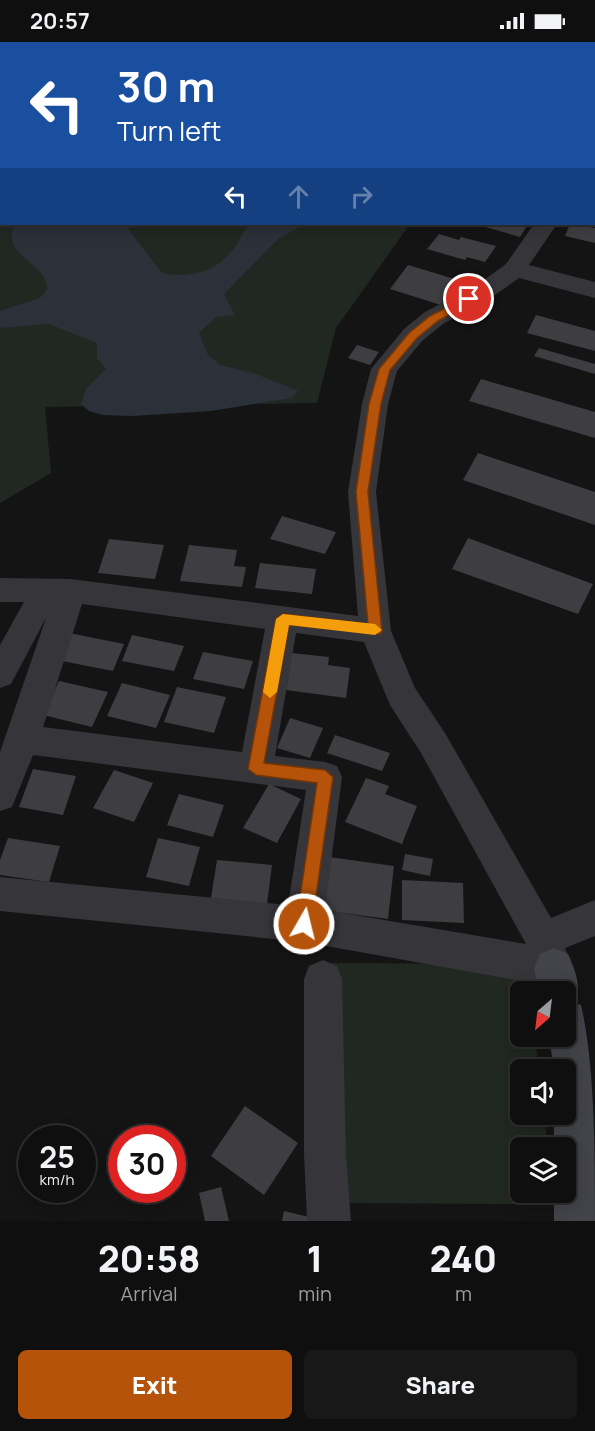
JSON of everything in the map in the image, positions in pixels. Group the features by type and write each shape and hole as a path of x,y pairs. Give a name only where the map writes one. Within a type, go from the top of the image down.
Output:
{"street":[{"path":"544,225 515,269 486,290 434,318 413,335 384,369 375,404 362,492 375,631 402,695 433,743 552,966"},
{"path":"515,269 595,290"},
{"path":"0,590 58,590 375,631"},
{"path":"0,675 58,590"},
{"path":"0,796 22,739 58,590"},
{"path":"256,769 283,619"},
{"path":"22,739 325,777 304,924"},
{"path":"0,894 304,924 552,966"},
{"path":"552,966 595,918"},
{"path":"323,979 325,1155 329,1221"},
{"path":"572,1047 575,1064 577,1221"}],"shaded area":[{"path":"0,225 409,225 336,328 317,403 45,407 51,473 0,503"},
{"path":"11,225 125,225 162,273 181,275 200,272 217,265 231,252 249,225 302,225 278,239 224,294 235,315 216,317 199,333 208,355 220,365 256,374 298,391 291,398 211,411 132,416 103,415 89,411 81,404 86,389 106,369 97,358 97,343 49,324 0,328 0,311 40,298 47,289 40,272 14,246"},
{"path":"331,963 526,964 528,981 510,981 510,1047 536,1047 538,1059 510,1059 510,1125 545,1125 547,1137 510,1137 510,1203 517,1203 516,1204 334,1203"}],"building":[{"path":"478,225 527,225 520,237"},
{"path":"570,225 595,228 595,243 565,236"},
{"path":"439,234 496,246 485,262 467,257 465,260 427,249"},
{"path":"408,265 458,280 441,305 390,289"},
{"path":"536,315 595,331 595,351 527,333"},
{"path":"357,345 379,352 370,365 348,358"},
{"path":"539,348 595,364 595,374 534,356"},
{"path":"481,379 595,412 595,438 469,401"},
{"path":"478,453 595,492 595,525 463,480"},
{"path":"282,516 336,532 325,554 270,539"},
{"path":"468,538 593,584 578,614 452,569"},
{"path":"109,539 164,545 155,579 98,573"},
{"path":"189,545 237,550 234,566 246,567 242,587 180,581"},
{"path":"260,563 316,569 312,594 255,588"},
{"path":"64,632 124,644 113,671 52,659"},
{"path":"132,635 184,646 174,671 122,661"},
{"path":"203,652 253,661 244,689 193,679"},
{"path":"292,653 329,657 328,665 350,668 346,698 286,690"},
{"path":"59,681 108,692 92,727 43,715"},
{"path":"122,683 170,695 156,728 107,716"},
{"path":"177,687 226,697 214,733 164,722"},
{"path":"290,718 323,728 310,758 277,748"},
{"path":"335,735 390,753 382,771 327,753"},
{"path":"33,769 76,776 63,815 19,807"},
{"path":"114,770 153,783 134,822 93,808"},
{"path":"366,778 389,786 385,794 417,806 402,844 345,822"},
{"path":"269,784 301,799 277,843 243,828"},
{"path":"179,794 224,805 213,837 167,825"},
{"path":"8,838 60,846 49,882 0,875 0,860"},
{"path":"158,838 200,847 189,886 146,877"},
{"path":"405,854 433,859 430,876 402,870"},
{"path":"322,856 394,866 388,919 314,909"},
{"path":"217,860 272,865 267,904 211,898"},
{"path":"402,880 463,883 464,923 402,920"},
{"path":"245,1106 298,1143 264,1195 211,1156"},
{"path":"221,1187 229,1221 205,1221 199,1193"},
{"path":"284,1211 309,1217 308,1221 282,1221"}],"slow traffic":[{"path":"270,692 283,619 375,630"}],"route":[{"path":"304,924 325,777 256,769 283,619 375,631 362,492 375,404 384,369 413,335 434,318 469,299"}]}
